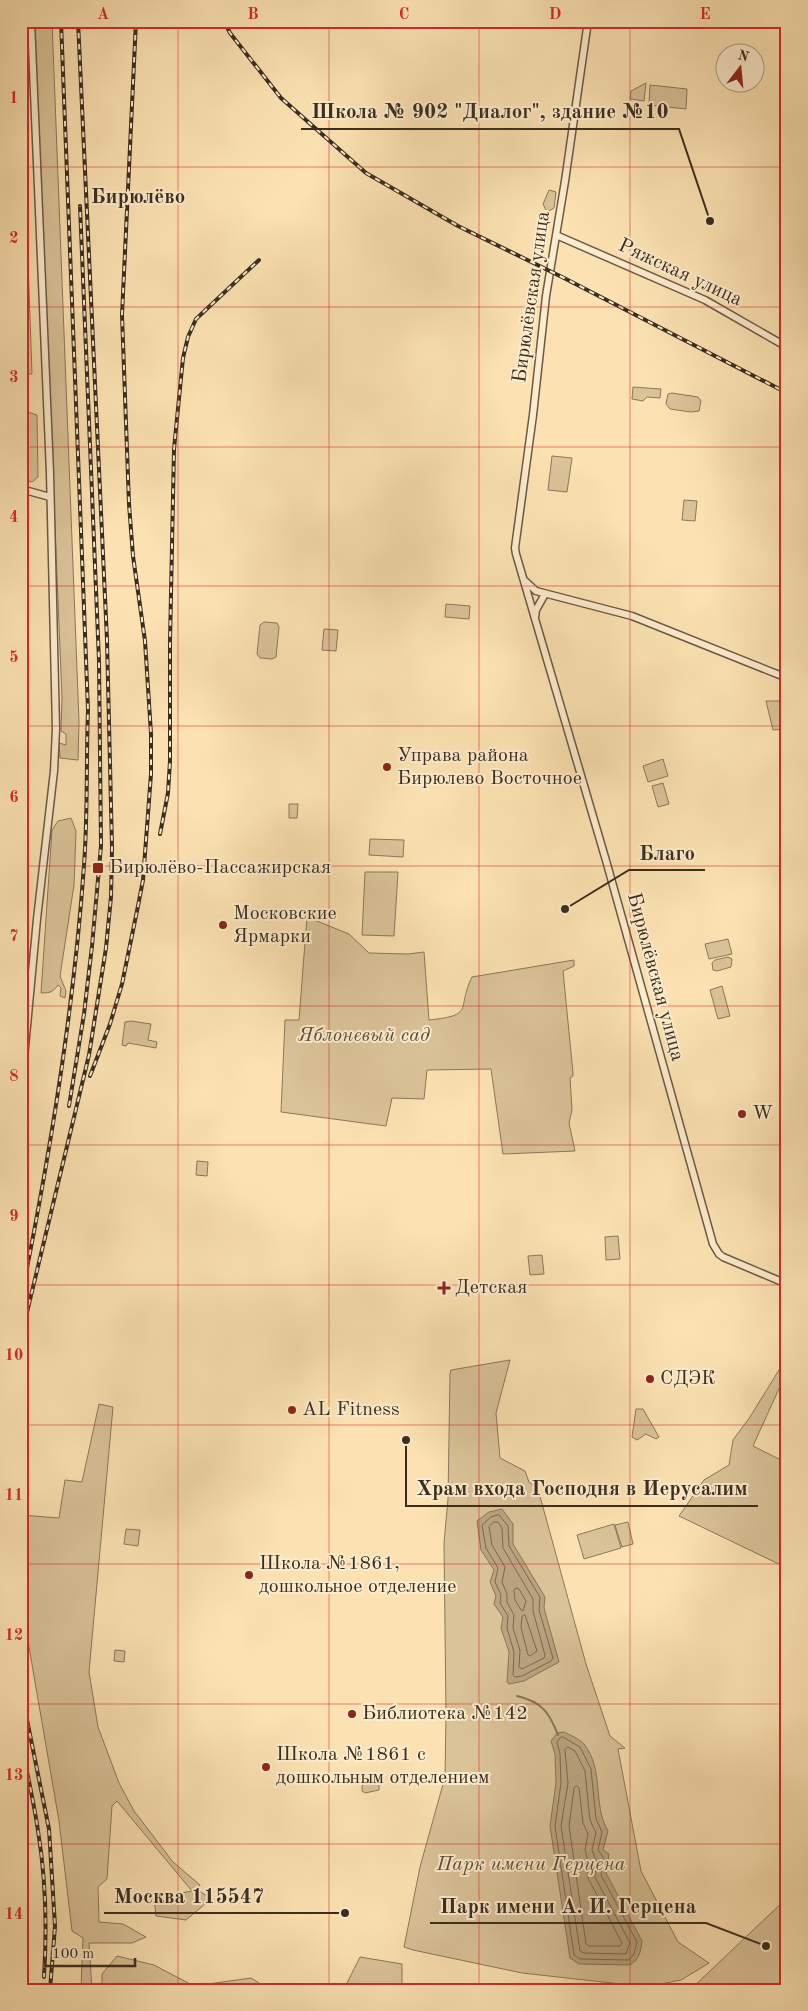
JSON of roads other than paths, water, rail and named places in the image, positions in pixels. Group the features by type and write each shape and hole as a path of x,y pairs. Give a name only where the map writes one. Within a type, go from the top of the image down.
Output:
{"street":[{"path":"21,1090 37,919 54,772 56,729 50,497 31,21"},
{"name":"Бирюлёвская улица","path":"588,21 546,296 533,415 515,548 522,578 607,864 713,1244 719,1254 787,1284"},
{"name":"Ряжская улица","path":"556,235 705,300 787,347"},
{"path":"21,490 50,497"},
{"path":"522,578 531,588 545,594 632,616 787,678"},
{"path":"529,598 545,594"},
{"path":"535,619 536,610 545,594"}],"water":[{"path":"502,1509 513,1524 513,1544 545,1597 544,1608 559,1662 524,1681 509,1684 507,1682 509,1652 501,1628 503,1617 494,1604 496,1596 490,1582 494,1570 481,1550 477,1521 489,1512"},
{"path":"564,1732 584,1744 594,1765 597,1776 600,1810 608,1831 603,1850 609,1854 606,1873 642,1941 637,1958 629,1965 579,1964 570,1958 550,1826 556,1783 555,1754 551,1741 557,1733"}],"waterway":[{"path":"517,1696 533,1701 544,1709 558,1735"}],"railway":[{"path":"21,1298 42,1191 60,1083 80,920 86,826 88,710 61,21"},
{"path":"21,1337 89,1055 106,948 111,897 112,847 107,640 78,21"},
{"path":"90,1076 110,1024 122,984 138,906 143,880 151,774 151,734 145,641 133,556 129,504 122,315 136,21"},
{"path":"224,21 230,33 281,98 366,173 458,226 562,277 787,393"},
{"path":"69,1106 84,1014 101,846 99,661 80,206"},
{"path":"160,834 168,793 170,761 170,642 174,449 183,358 188,337 196,319 259,260"},
{"path":"21,1690 49,1829 55,1926 50,1990"},
{"path":"21,1744 43,1867 46,1922 44,1977"}],"place":[{"name":"Школа № 902 \"Диалог\", здание №10","path":"710,221"},
{"name":"Управа района Бирюлево Восточное","path":"387,767"},
{"name":"Бирюлёво-Пассажирская","path":"98,868"},
{"name":"Благо","path":"565,909"},
{"name":"Московские Ярмарки","path":"223,925"},
{"name":"W","path":"742,1114"},
{"name":"Детская","path":"444,1288"},
{"name":"СДЭК","path":"650,1379"},
{"name":"AL Fitness","path":"292,1410"},
{"name":"Храм входа Господня в Иерусалим","path":"406,1440"},
{"name":"Школа №1861, дошкольное отделение","path":"249,1575"},
{"name":"Библиотека №142","path":"352,1714"},
{"name":"Школа №1861 с дошкольным отделением","path":"266,1767"},
{"name":"Москва 115547","path":"345,1913"},
{"name":"Парк имени А. И. Герцена","path":"766,1946"}],"district":[{"name":"Бирюлёво","path":"138,197"}],"park label":[{"name":"Яблоневый сад","path":"364,1036"},
{"name":"Парк имени Герцена","path":"531,1865"}]}
